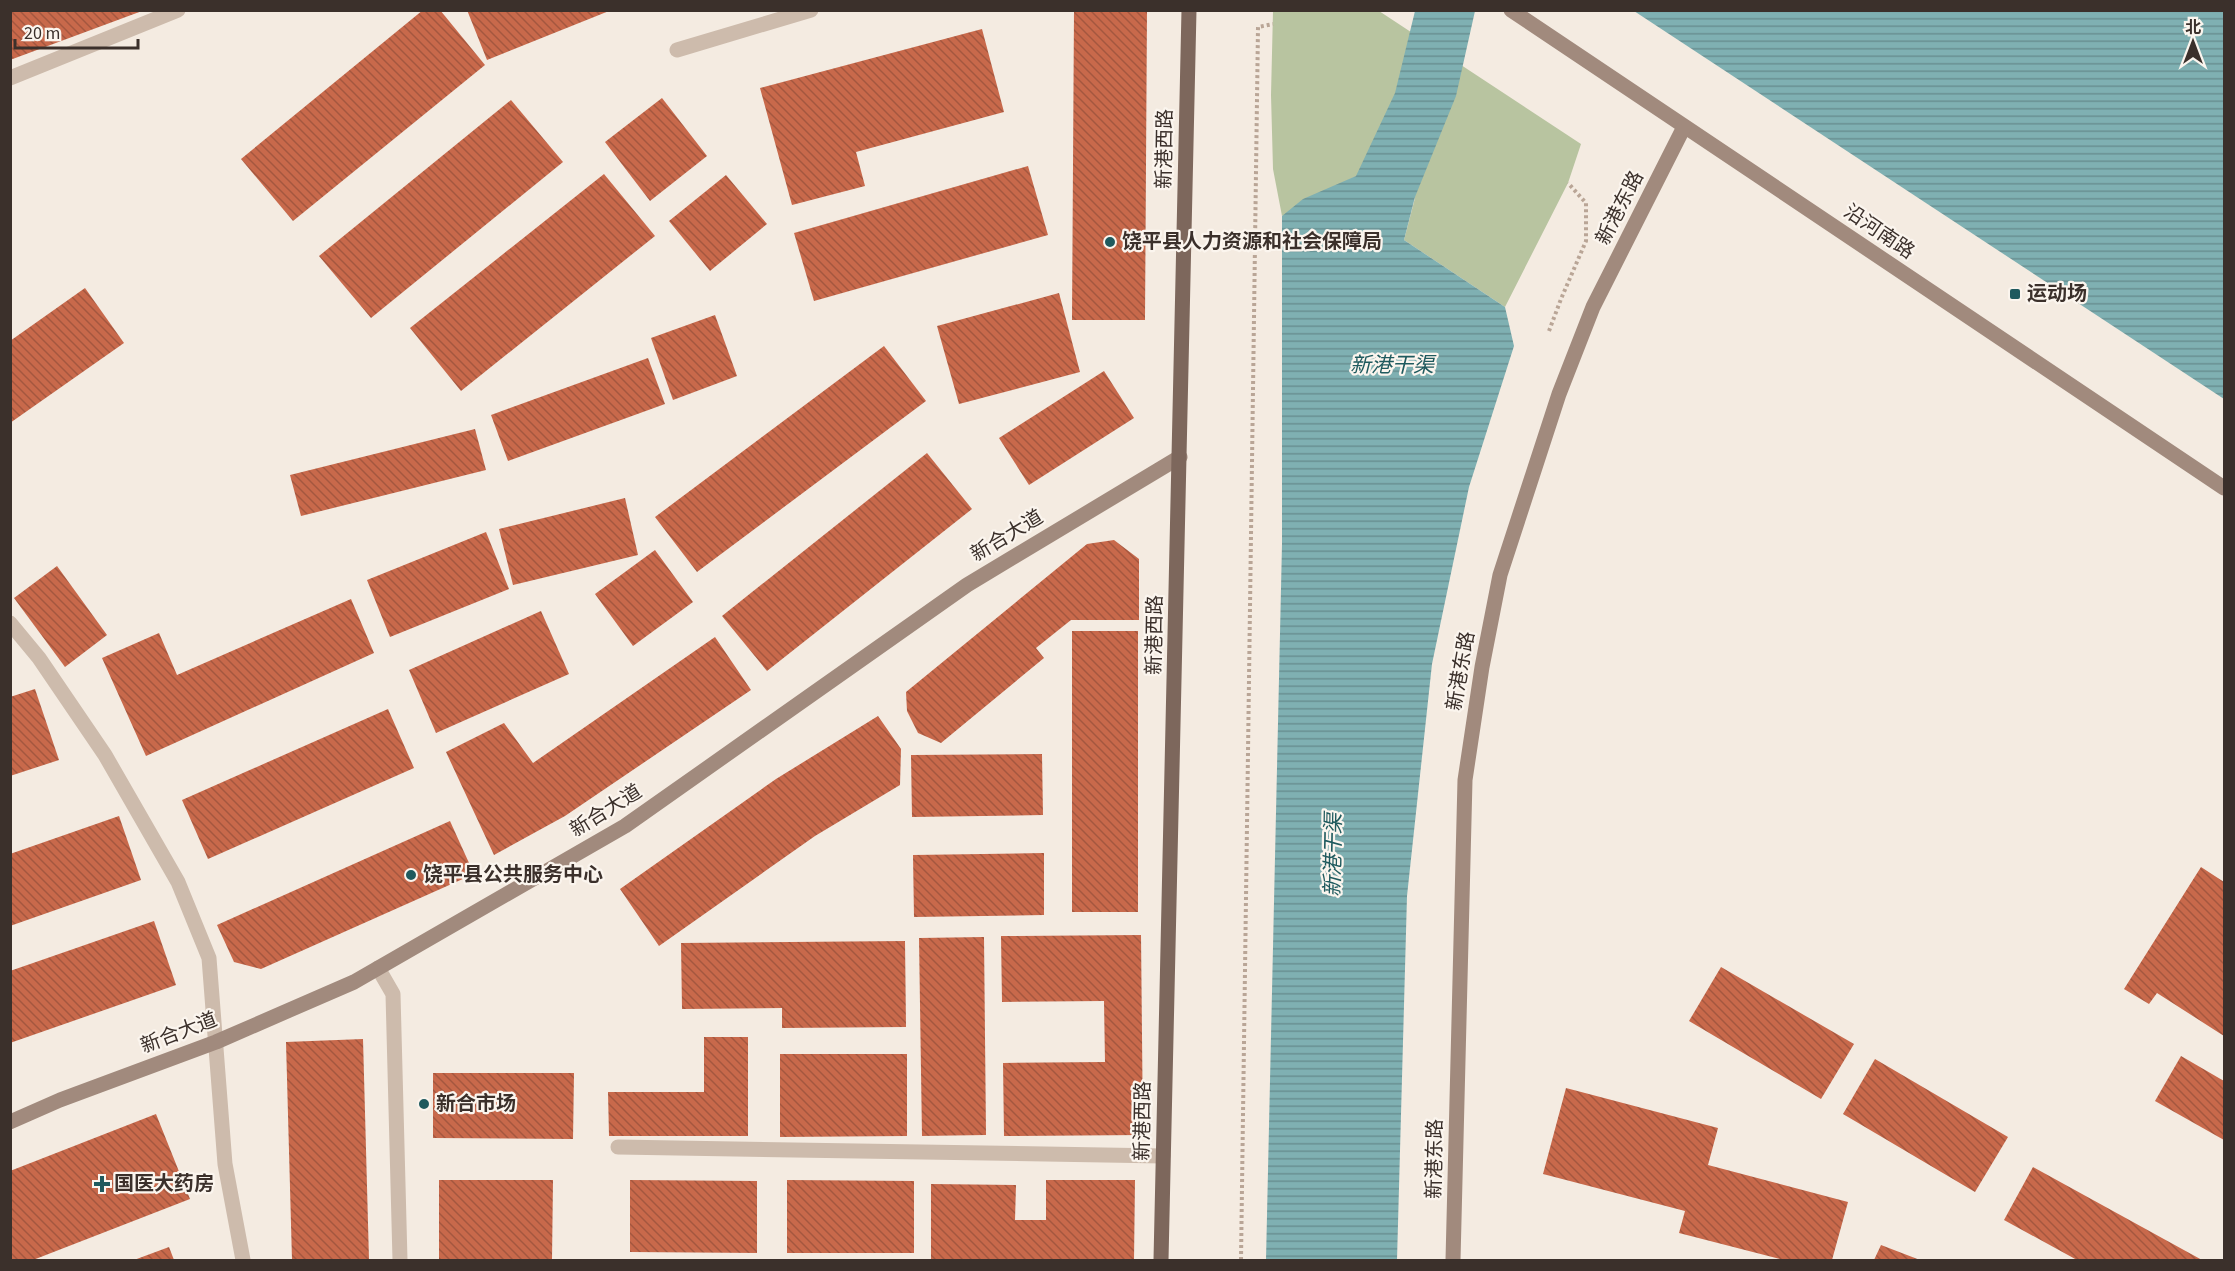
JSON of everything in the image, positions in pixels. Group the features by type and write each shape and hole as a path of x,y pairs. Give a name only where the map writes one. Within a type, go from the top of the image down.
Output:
{"main road":[{"name":"新港西路","path":"1161,1260 1189,10"},
{"name":"沿河南路","path":"1511,10 2224,488"},
{"name":"新港东路","path":"1453,1260 1465,780 1482,667 1500,575 1559,394 1593,307 1684,127"},
{"name":"新合大道","path":"10,1122 60,1100 216,1042 354,982 625,826 967,585 1180,457"}],"street":[{"path":"10,78 178,10"},
{"path":"677,50 811,10"},
{"path":"10,622 39,658 105,755 178,882 209,958 225,1164 243,1260"},
{"path":"378,968 393,994 400,1260"},
{"path":"618,1147 1163,1156"}],"path":[{"path":"1241,1260 1258,27 1273,24"}],"green space":[{"path":"1273,11 1379,11 1581,144 1568,183 1505,307 1404,240 1415,198 1356,176 1282,216 1273,169 1271,95"}],"water":[{"name":"新港干渠","path":"1415,11 1475,11 1456,96 1415,197 1404,240 1505,307 1514,346 1469,487 1432,664 1407,896 1397,1260 1266,1260 1282,544 1282,216 1303,199 1356,176 1395,93"},
{"path":"1634,11 2224,11 2224,399"}],"building":[{"path":"10,10 142,10 142,11 10,60"},
{"path":"423,10 440,10 485,65 293,221 241,159"},
{"path":"467,10 609,10 609,11 487,60"},
{"path":"1074,10 1147,10 1145,320 1072,320"},
{"path":"982,29 1004,112 856,152 865,186 792,205 760,88"},
{"path":"662,98 707,156 650,201 605,142"},
{"path":"511,100 563,162 371,318 319,256"},
{"path":"1028,166 1048,235 814,301 794,233"},
{"path":"604,174 655,236 461,391 410,328"},
{"path":"726,175 767,224 710,271 669,221"},
{"path":"85,288 124,343 10,423 10,341"},
{"path":"1059,293 1080,372 959,404 937,326"},
{"path":"715,315 737,376 673,400 651,338"},
{"path":"884,346 926,401 697,572 655,517"},
{"path":"648,358 665,404 508,461 491,415"},
{"path":"1104,371 1134,418 1029,485 999,438"},
{"path":"475,429 486,470 301,516 290,475"},
{"path":"927,453 972,509 767,671 722,616"},
{"path":"625,498 638,555 513,585 499,529"},
{"path":"486,532 509,589 390,637 367,580"},
{"path":"1114,540 1139,559 1139,620 1071,620 1036,648 1044,658 941,743 918,733 907,711 906,692 1087,544"},
{"path":"655,550 693,602 633,646 595,594"},
{"path":"57,566 107,635 65,667 14,598"},
{"path":"351,599 374,653 146,756 102,658 159,633 177,675"},
{"path":"541,611 569,674 436,733 409,670"},
{"path":"1072,631 1138,631 1138,912 1072,912"},
{"path":"715,637 751,690 565,816 494,855 446,752 504,723 533,763"},
{"path":"35,689 59,760 10,776 10,697"},
{"path":"388,709 414,768 208,859 182,800"},
{"path":"878,716 901,749 900,785 815,836 659,946 620,889 776,779"},
{"path":"1042,754 1043,815 912,817 911,755"},
{"path":"119,816 141,880 10,926 10,854"},
{"path":"450,821 474,874 261,969 234,962 217,925"},
{"path":"1044,853 1044,915 914,917 913,855"},
{"path":"2201,867 2224,882 2224,1036 2157,993 2149,1004 2124,989"},
{"path":"154,921 176,985 10,1043 10,971"},
{"path":"1141,935 1143,1135 1004,1136 1003,1063 1105,1062 1104,1001 1002,1002 1001,936"},
{"path":"984,937 986,1135 922,1136 919,938"},
{"path":"905,941 906,1027 782,1028 782,1008 682,1009 681,943"},
{"path":"1721,967 1854,1044 1821,1099 1689,1021"},
{"path":"704,1037 748,1037 748,1136 609,1136 608,1092 704,1092"},
{"path":"363,1039 369,1260 292,1260 286,1042"},
{"path":"780,1054 907,1054 907,1136 780,1137"},
{"path":"2181,1056 2224,1081 2224,1140 2155,1101"},
{"path":"1875,1059 2008,1137 1975,1192 1843,1114"},
{"path":"433,1073 574,1073 573,1139 433,1138"},
{"path":"1566,1088 1718,1128 1708,1165 1848,1202 1832,1260 1784,1260 1679,1233 1685,1211 1543,1174"},
{"path":"156,1114 190,1199 33,1260 10,1260 10,1171"},
{"path":"2033,1167 2202,1260 2077,1260 2004,1220"},
{"path":"439,1180 553,1180 552,1260 439,1260"},
{"path":"630,1180 757,1181 757,1253 630,1252"},
{"path":"787,1180 914,1181 914,1253 787,1253"},
{"path":"1046,1180 1135,1180 1134,1260 931,1260 931,1184 1016,1185 1015,1220 1046,1220"},
{"path":"1881,1245 1920,1260 1874,1260"},
{"path":"169,1247 174,1260 134,1260"}],"place":[{"name":"饶平县人力资源和社会保障局","path":"1110,242"},
{"name":"运动场","path":"2015,294"},
{"name":"饶平县公共服务中心","path":"411,875"},
{"name":"新合市场","path":"424,1104"},
{"name":"国医大药房","path":"102,1184"}]}
